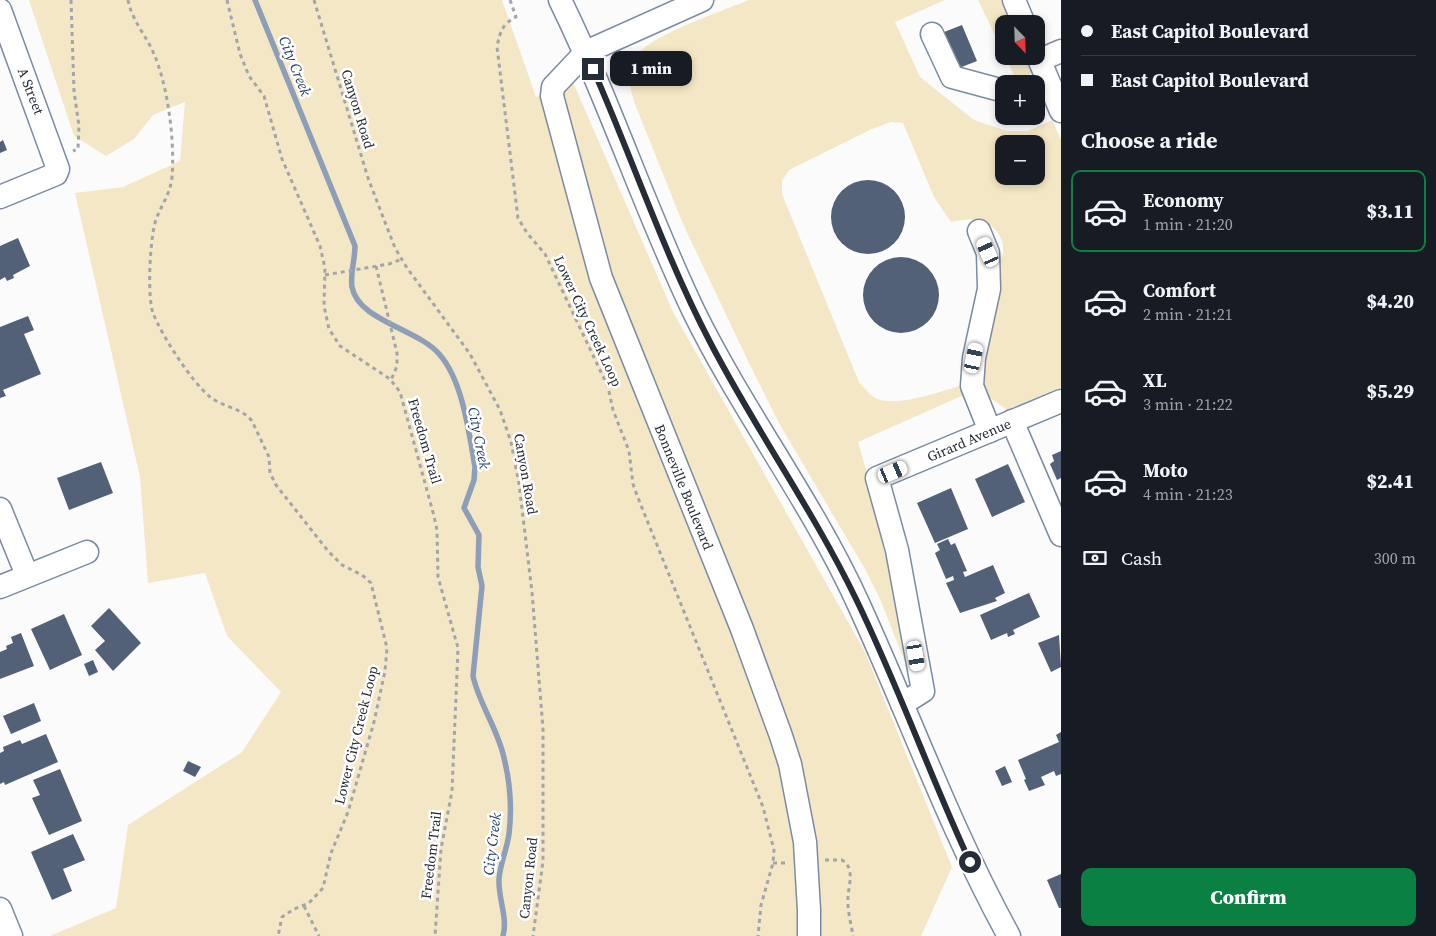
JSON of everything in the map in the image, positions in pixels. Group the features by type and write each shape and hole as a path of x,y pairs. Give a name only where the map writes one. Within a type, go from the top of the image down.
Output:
{"street":[{"path":"560,0 586,52 659,232 694,311 741,398 834,554 857,601 966,854 1009,936"},
{"path":"586,52 702,0"},
{"path":"1014,0 1020,15"},
{"name":"A Street","path":"0,10 54,152 58,169 56,174 0,197"},
{"path":"932,34 952,77 995,89"},
{"path":"1045,54 1061,51"},
{"name":"Bonneville Boulevard","path":"586,52 553,87 554,110 601,278 742,629 790,764 805,842 809,936"},
{"path":"1045,88 1061,111"},
{"path":"979,230 988,252 989,289 974,358 972,386 990,431"},
{"name":"Girard Avenue","path":"902,704 923,691 897,550 877,478 1061,401"},
{"path":"1012,421 1061,535"},
{"path":"0,509 28,575"},
{"path":"0,587 87,552"},
{"path":"0,909 11,936"}],"path":[{"path":"68,152 78,149 79,126 74,91 71,0"},
{"name":"Lower City Creek Loop","path":"128,0 131,14 154,53 160,72 170,128 171,182 167,200 158,213 153,233 150,300 154,313 172,348 210,396 226,407 248,416 252,421 269,456 270,473 276,485 328,552 342,565 362,575 371,583 387,640 382,687 359,776 344,825 331,853 323,888 318,896 304,906 294,909 282,917 278,936"},
{"name":"Freedom Trail","path":"228,0 240,54 249,76 264,96 282,159 320,246 325,275 324,306 326,321 333,337 348,353 391,380 402,399 434,516 437,530 438,577 458,648 452,791 442,849 435,936"},
{"name":"Canyon Road","path":"314,0 368,178 392,240 402,259 470,354 486,381 500,410 516,463 532,592 543,729 543,861 533,936"},
{"name":"Lower City Creek Loop","path":"510,0 516,17 504,25 497,47 518,218 527,233 545,254 608,387 613,410 629,451 633,484 638,498 763,807 774,850 773,863 760,904 758,936"},
{"path":"325,275 376,266 402,259"},
{"path":"376,266 398,359 391,380"},
{"path":"821,860 842,860 849,868 851,883 848,896 853,936"},
{"path":"773,863 792,863"},
{"path":"304,906 319,936"}],"shaded area":[{"path":"29,0 502,0 536,97 572,80 673,312 865,652 952,867 921,936 50,936 116,908 128,825 242,752 281,692 227,636 205,573 148,583 140,477 75,193 123,187 180,161 185,102 153,115 134,139 106,156 74,136"},
{"path":"749,0 945,0 895,22 920,77 974,120 1007,131 1028,131 1045,125 1052,120 1061,140 1061,387 1007,410 981,391 977,384 996,300 1003,252 1002,241 993,228 981,221 959,220 951,222 934,197 903,123 891,122 872,129 789,170 782,181 782,194 859,382 877,399 890,401 922,397 962,385 964,395 858,442 892,560 914,685 880,599 865,569 780,425 749,363 683,224 635,104 630,82 630,70 634,59 641,50 669,33"},
{"path":"978,0 1001,0 1007,15 995,15 995,35"},
{"path":"1009,65 1028,65 1032,73 1028,75 1014,75"}],"building":[{"path":"962,25 977,61 954,70 939,34"},
{"path":"3,140 7,150 0,153 0,142"},
{"path":"868,180 889,186 899,196 905,217 899,238 889,248 868,254 847,248 837,238 831,217 837,196 847,186"},
{"path":"18,238 30,266 13,275 14,278 7,281 5,277 0,280 0,246"},
{"path":"901,257 916,260 928,268 936,280 939,295 936,310 928,322 916,330 901,333 886,330 874,322 866,310 863,295 866,280 874,268 886,260"},
{"path":"28,316 34,330 24,334 41,374 3,390 6,396 0,398 0,327"},
{"path":"1061,451 1061,478 1057,480 1050,464 1054,461 1052,455"},
{"path":"101,462 113,493 69,510 57,478"},
{"path":"1008,464 1025,502 992,517 975,479"},
{"path":"951,488 968,529 935,543 917,503"},
{"path":"948,539 951,545 955,543 967,571 963,572 965,577 993,565 1005,593 995,598 997,601 960,613 946,583 954,580 953,576 946,579 935,553 940,550 937,544"},
{"path":"1029,593 1040,617 1013,630 1015,634 1008,637 1007,633 991,640 980,615"},
{"path":"109,608 141,643 113,671 95,650 105,641 91,626"},
{"path":"64,614 82,655 50,670 31,629"},
{"path":"21,633 34,666 0,679 0,652 7,649 6,646 13,643 11,637"},
{"path":"1059,635 1061,667 1051,672 1038,643"},
{"path":"93,660 98,672 89,676 84,664"},
{"path":"34,703 41,721 11,734 3,716"},
{"path":"1061,732 1061,774 1056,776 1054,771 1041,777 1045,785 1029,791 1018,760 1059,742 1056,735"},
{"path":"46,734 58,762 5,785 4,782 0,784 0,753 4,751 3,747 20,740 22,744"},
{"path":"188,761 201,767 195,777 183,771"},
{"path":"1005,766 1012,782 1002,786 995,771"},
{"path":"60,769 82,821 49,835 32,798 40,795 33,780"},
{"path":"73,834 85,860 63,869 72,891 52,900 31,852"},
{"path":"1061,874 1061,908 1059,908 1047,880"}],"waterway":[{"name":"City Creek","path":"255,0 355,246 352,287 357,299 377,317 418,338 440,355 454,379 464,408 475,467 474,480 464,508 479,535 478,567 482,586 473,676 501,747 510,796 509,834 499,879 504,915 503,936"}],"route":[{"path":"593,69 659,232 694,311 742,400 834,554 857,601 941,800 970,862"}]}
